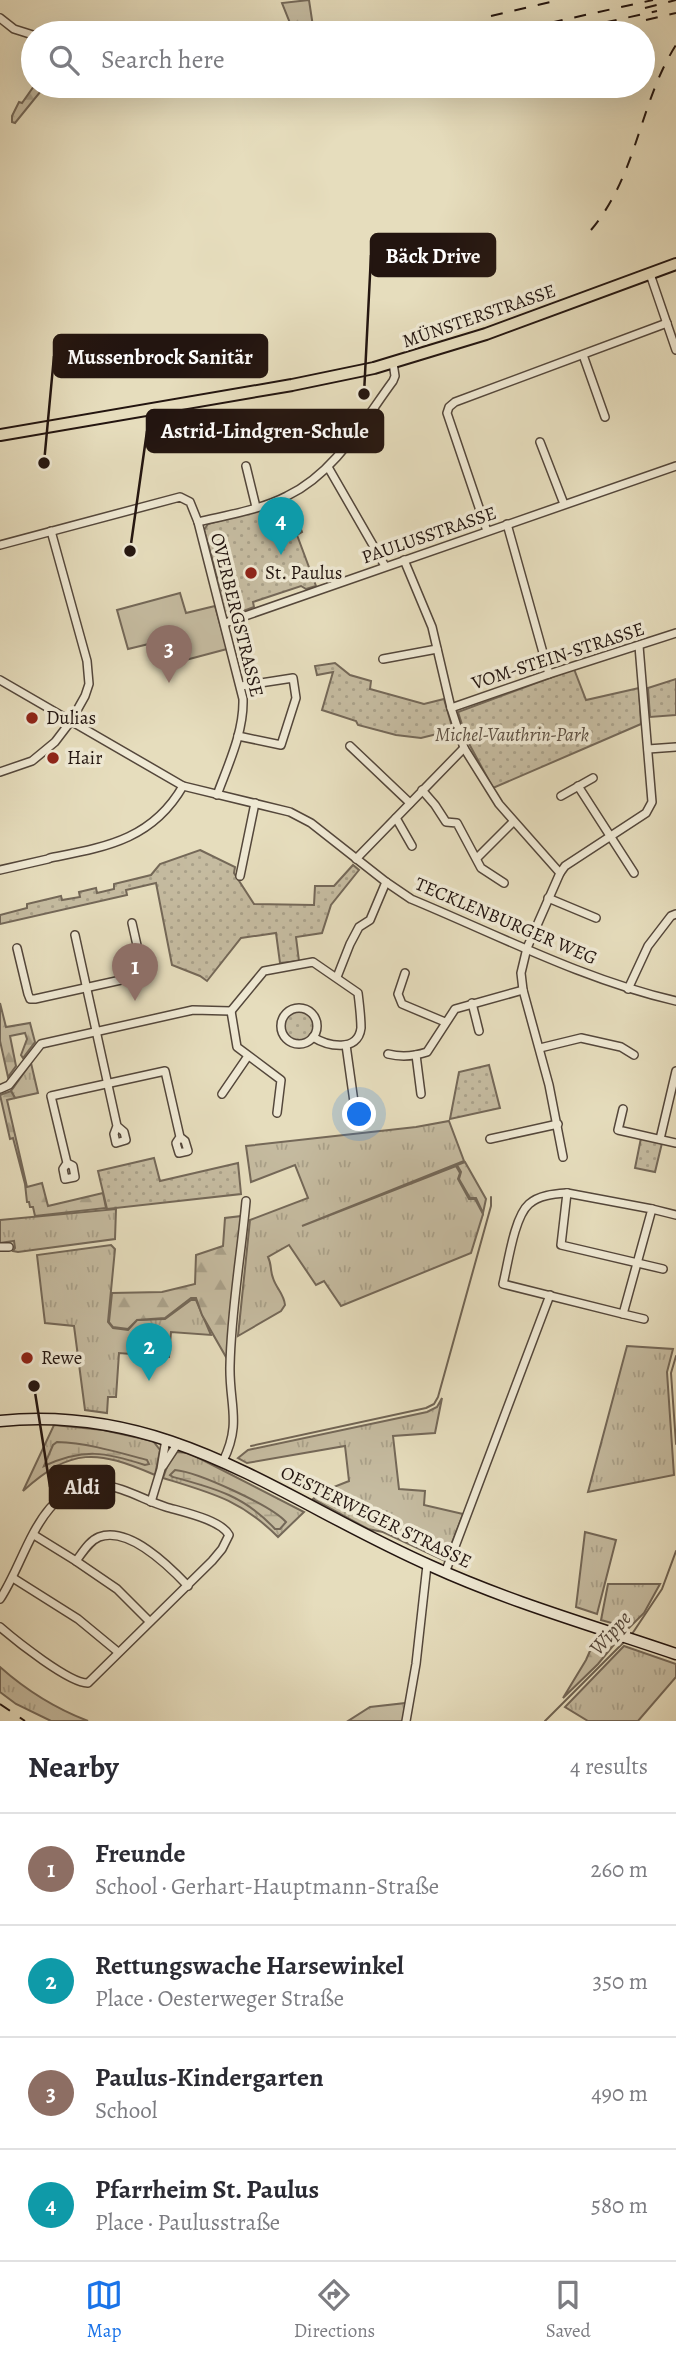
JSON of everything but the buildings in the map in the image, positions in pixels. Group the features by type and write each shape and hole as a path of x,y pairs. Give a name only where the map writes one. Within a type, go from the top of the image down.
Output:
{"main road":[{"name":"MÜNSTERSTRASSE","path":"0,435 292,385 393,363 486,334 676,264"}],"street":[{"path":"0,18 21,31"},
{"path":"650,274 676,350"},
{"path":"487,531 447,413 449,407 455,402 667,323"},
{"path":"583,355 605,416"},
{"path":"0,545 180,497 190,502 198,523 285,497 328,467 393,381 393,363"},
{"path":"540,442 564,504"},
{"path":"246,466 256,507"},
{"name":"PAULUSSTRASSE","path":"225,623 676,466"},
{"path":"328,467 385,566"},
{"name":"OVERBERGSTRASSE","path":"198,523 241,686 244,709 238,736 217,795"},
{"path":"507,524 549,674"},
{"path":"0,772 32,761 55,742 71,722 85,696 89,673 51,531"},
{"path":"404,559 432,627 451,708 464,748 513,822 560,873"},
{"name":"VOM-STEIN-STRASSE","path":"451,708 676,633"},
{"path":"563,1157 558,1124 523,990 521,973 527,948 565,866 650,808 652,802 639,646"},
{"path":"383,660 437,649"},
{"path":"238,736 281,745 296,698 293,678 241,686"},
{"name":"TECKLENBURGER WEG","path":"0,680 183,786 281,809 302,818 411,899 628,989 676,1001"},
{"path":"350,746 410,803"},
{"path":"648,749 676,747"},
{"path":"356,859 464,748"},
{"path":"561,796 593,778"},
{"path":"0,870 107,846 133,836 162,814 183,786"},
{"path":"578,786 634,873"},
{"path":"422,790 446,822 457,823 481,868 504,883"},
{"path":"240,876 255,803"},
{"path":"396,818 412,846"},
{"path":"477,858 513,822"},
{"path":"337,977 354,935 359,927 370,920 386,882"},
{"path":"548,898 596,918"},
{"path":"628,989 648,946 671,916 676,914"},
{"path":"17,948 30,999 86,988 143,972 132,923"},
{"path":"75,935 117,1126"},
{"path":"277,1113 281,1080 235,1044 231,1012 268,969 313,962 355,989 359,1000 360,1032 346,1045 330,1046 313,1037"},
{"path":"405,973 398,994 402,1004 445,1022"},
{"path":"388,1054 416,1055 427,1052 456,1009 523,990"},
{"path":"472,1003 480,1031"},
{"path":"295,1008 308,1010 316,1019 316,1032 313,1037 302,1044 290,1041 282,1032 285,1014 295,1008"},
{"path":"0,1089 9,1085 37,1046 193,1010 231,1012"},
{"path":"540,1048 581,1038 621,1047 634,1055"},
{"path":"346,1045 354,1102"},
{"path":"416,1055 421,1094"},
{"path":"222,1094 248,1056"},
{"path":"67,1163 51,1096 165,1070 180,1137"},
{"path":"660,1139 676,1071"},
{"path":"623,1109 618,1130 676,1143"},
{"path":"490,1139 558,1124"},
{"path":"567,1194 561,1245 663,1269"},
{"path":"644,1319 503,1284 521,1213 530,1202 545,1196 567,1194 676,1214"},
{"path":"223,1461 232,1440 235,1423 230,1366 246,1200"},
{"path":"623,1314 652,1209"},
{"path":"445,1573 550,1295"},
{"name":"OESTERWEGER STRASSE","path":"0,1421 55,1418 84,1420 178,1443 223,1461 351,1528 445,1573 676,1654"},
{"path":"151,1503 166,1439"},
{"path":"161,1469 178,1443"},
{"path":"0,1599 47,1511 63,1496 82,1487 102,1485 211,1522 226,1529 229,1535 222,1549 188,1586 85,1683 27,1649 0,1627"},
{"path":"34,1535 117,1589 149,1621"},
{"path":"76,1560 89,1544 100,1537 114,1535 153,1553 188,1586"},
{"path":"406,1721 416,1664 427,1565"},
{"path":"13,1578 78,1619 118,1652"}],"green space":[{"path":"309,0 312,21 289,21 282,3"},
{"path":"26,98 35,98 15,123 12,122 19,102 22,103"},
{"path":"292,504 302,532 297,535 316,586 306,589 301,586 253,602 254,607 233,615 228,613 204,530 208,524 266,508 268,513"},
{"path":"180,593 186,613 215,606 227,649 163,666 157,642 128,649 117,610"},
{"path":"335,663 350,675 371,681 370,689 424,704 444,699 453,730 421,738 396,735 358,725 356,721 322,710 333,672 317,675 315,666"},
{"name":"Michel-Vauthrin-Park","path":"574,669 586,700 639,688 641,724 493,788 467,740 458,712"},
{"path":"676,679 676,715 650,717 648,688"},
{"path":"200,850 235,867 234,873 254,904 314,905 315,886 334,886 353,865 359,870 331,905 322,933 296,937 299,961 280,963 276,933 241,938 207,981 172,965 156,883 126,890 127,895 0,924 0,915 27,908 27,904 61,896 62,900 80,897 79,892 96,888 97,893 114,889 114,884 151,875 160,864"},
{"path":"0,1003 6,1027 30,1023 35,1042 23,1058 21,1055 27,1039 25,1033 10,1036 16,1066 8,1077 0,1041"},
{"path":"299,1011 305,1012 313,1020 313,1032 305,1040 299,1041 293,1040 285,1032 284,1026 285,1020 293,1012"},
{"path":"31,1063 38,1093 15,1098 11,1091"},
{"path":"489,1065 500,1108 450,1119 459,1072"},
{"path":"11,1091 15,1098 7,1100 27,1187 42,1183 48,1206 103,1193 106,1208 35,1216 33,1207 27,1202 25,1184 13,1138 10,1139 0,1095"},
{"path":"449,1121 464,1161 302,1226 456,1166 460,1173 458,1179 469,1199 475,1199 483,1214 471,1253 341,1306 324,1281 316,1285 289,1245 268,1257 273,1278 285,1305 281,1311 238,1336 250,1220 308,1198 295,1165 251,1182 246,1146"},
{"path":"641,1138 662,1143 655,1172 635,1168"},
{"path":"154,1158 160,1181 238,1163 241,1194 107,1209 98,1171"},
{"path":"465,1162 486,1199 483,1213 476,1198 470,1198 459,1179 461,1172 457,1165"},
{"path":"116,1209 115,1239 18,1252 13,1251 14,1241 0,1243 0,1220"},
{"path":"242,1216 226,1357 202,1315 196,1298 191,1298 165,1318 137,1320 128,1329 113,1327 109,1322 112,1293 162,1292 195,1284 196,1255 223,1246 225,1218"},
{"path":"111,1245 115,1249 108,1322 113,1328 128,1330 137,1320 165,1319 191,1300 196,1300 211,1335 171,1332 169,1357 119,1353 116,1397 108,1397 107,1413 85,1410 74,1326 45,1323 37,1255"},
{"path":"627,1346 673,1349 667,1372 674,1475 588,1492"},
{"path":"442,1398 435,1433 393,1436 399,1489 425,1491 424,1505 463,1514 445,1561 383,1532 368,1529 313,1499 321,1492 349,1481 345,1446 247,1463 238,1458 248,1450 427,1412 437,1407"},
{"path":"54,1425 103,1430 153,1441 160,1450 155,1475 117,1461 86,1457 56,1466 23,1491"},
{"path":"57,1442 102,1448 147,1460 149,1464 106,1455 83,1454 44,1466"},
{"path":"177,1452 189,1453 304,1512 278,1537 251,1514 225,1499 163,1478 168,1464"},
{"path":"175,1470 234,1491 266,1507 286,1522 280,1529 275,1529 240,1501 170,1475"},
{"path":"585,1532 616,1540 597,1614 576,1607"},
{"path":"608,1584 660,1584 644,1613 629,1628 601,1620"},
{"path":"597,1635 617,1641 563,1698 586,1660"},
{"path":"624,1646 676,1664 676,1677 638,1721 588,1721 565,1707"},
{"path":"0,1667 41,1698 88,1721 51,1721 16,1704 0,1692"},
{"path":"406,1703 403,1721 348,1721 370,1707"}],"waterway":[{"path":"251,1446 426,1408 434,1404 491,1206 491,1197"},
{"name":"Wippe","path":"676,1356 671,1373 676,1444"},
{"name":"Wippe","path":"632,1634 662,1589 676,1551"},
{"name":"Wippe","path":"545,1721 626,1640"}],"railway":[{"path":"491,16 559,0"},
{"path":"558,21 653,0"},
{"path":"645,8 676,0"},
{"path":"612,21 657,11"},
{"path":"646,20 676,13"},
{"path":"655,88 676,45"},
{"path":"591,230 619,186 651,98"},
{"path":"0,1704 25,1721"}],"place":[{"name":"Bäck Drive","path":"364,394"},
{"name":"Mussenbrock Sanitär","path":"44,463"},
{"name":"Astrid-Lindgren-Schule","path":"130,551"},
{"name":"Pfarrheim St. Paulus","path":"281,555"},
{"name":"St. Paulus","path":"251,573"},
{"name":"Paulus-Kindergarten","path":"169,683"},
{"name":"Dulias","path":"32,718"},
{"name":"Hair","path":"53,758"},
{"name":"Freunde","path":"135,1001"},
{"name":"Rewe","path":"27,1358"},
{"name":"Rettungswache Harsewinkel","path":"149,1381"},
{"name":"Aldi","path":"34,1386"}]}
